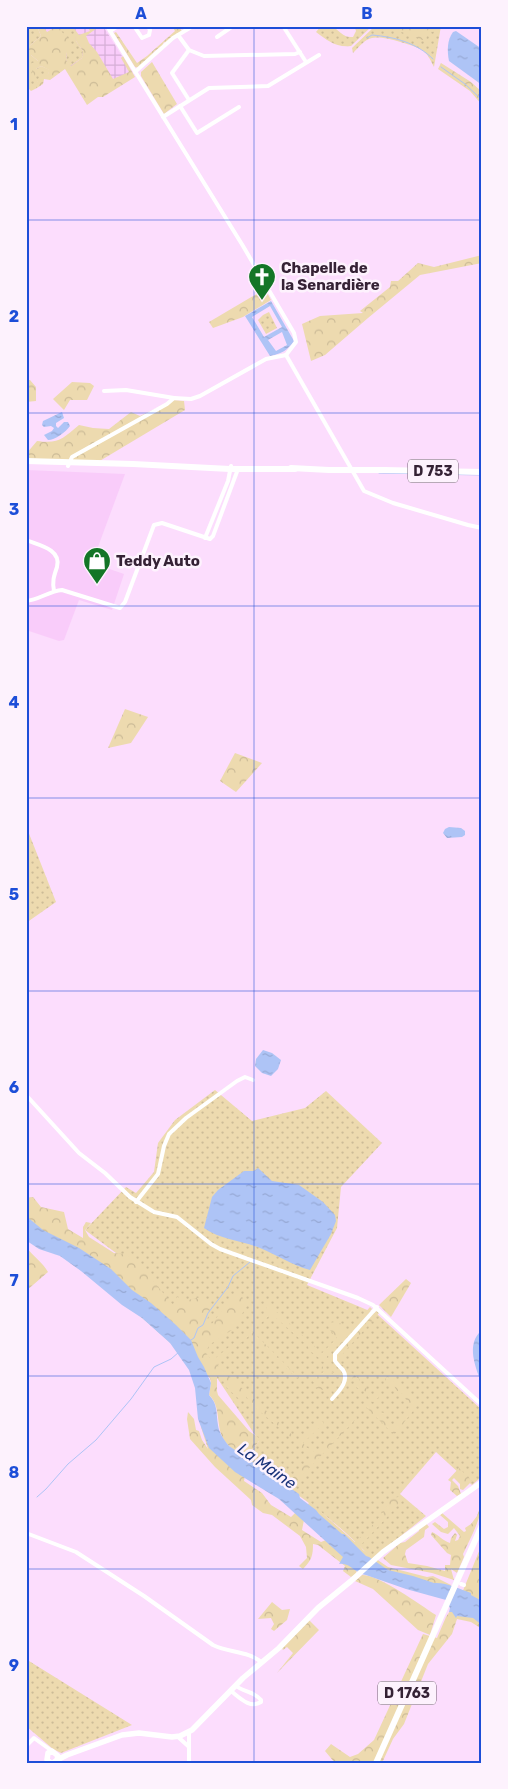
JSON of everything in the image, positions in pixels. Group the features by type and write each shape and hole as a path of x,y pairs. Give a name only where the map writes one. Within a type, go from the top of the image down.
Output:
{"main road":[{"name":"D 753","path":"26,463 482,472"},
{"name":"D 753","path":"230,468 296,468"},
{"name":"D 1763","path":"376,1763 482,1525"}],"street":[{"path":"104,391 136,391 191,399 200,396 266,359 286,355 296,342 294,333 243,246 107,26"},
{"path":"110,31 118,26"},
{"path":"134,26 142,38 149,35 150,30 148,26"},
{"path":"135,72 178,35 193,26"},
{"path":"217,37 233,26"},
{"path":"283,26 306,62"},
{"path":"178,35 189,50 204,56 295,54 300,52"},
{"path":"189,50 172,71 189,100"},
{"path":"163,117 209,88 268,86 319,55"},
{"path":"180,106 197,133 239,107"},
{"path":"286,355 364,491 412,508 482,528"},
{"path":"68,464 72,458 167,404 174,398"},
{"path":"205,538 228,481 230,468"},
{"path":"26,601 54,591 65,591 120,608 125,602 154,525 162,524 210,539 213,536 238,469"},
{"path":"26,540 50,550 56,557 58,563 52,580 54,591"},
{"path":"136,1202 158,1174 164,1146 169,1134 186,1118 237,1080 245,1077 253,1080"},
{"path":"26,1094 79,1153 105,1173 136,1202 154,1212 178,1217 211,1244 226,1251 358,1298 377,1308 482,1405"},
{"path":"332,1399 345,1379 344,1373 335,1361 336,1354 377,1308"},
{"path":"51,1759 67,1755 115,1736 129,1733 139,1732 167,1737 189,1732 261,1662 279,1648 318,1608 375,1559 482,1482"},
{"path":"26,1533 76,1552 144,1596 214,1645 251,1656 261,1662"},
{"path":"231,1691 246,1703 256,1704 261,1702 260,1697 257,1695 242,1691 236,1686"},
{"path":"189,1732 189,1763"},
{"path":"177,1736 188,1746"},
{"path":"26,1746 34,1738 42,1745 51,1759"},
{"path":"42,1745 51,1759"}],"shaded area":[{"path":"40,26 103,26 132,72 87,101"},
{"path":"26,470 125,474 92,563 124,574 112,610 79,600 64,640 59,641 26,630"}],"green space":[{"path":"26,26 37,26 41,36 26,49"},
{"path":"37,26 43,26 47,32 57,26 65,26 60,30 70,40 72,46 67,52 66,60 71,66 82,58 83,51 76,41 73,27 79,35 90,31 88,28 91,26 100,26 86,36 113,79 129,72 121,58 123,56 135,77 87,105 65,69 50,80 44,79 43,84 37,88 40,75 48,74 49,70 41,66 36,69 35,76 32,76 32,63 38,61 31,55 26,55 26,49 41,36"},
{"path":"65,26 74,26 76,41 83,51 82,58 70,66 66,60 67,52 59,30"},
{"path":"172,26 178,26 182,31 166,43 164,42 139,68 135,67 114,33 116,32 137,63 175,31"},
{"path":"321,26 332,26 344,35 353,37 356,31 355,28 350,26 372,26 351,46 341,46 332,43 316,32"},
{"path":"375,26 441,26 434,67 422,50 390,39 376,37 369,39 353,53 352,48"},
{"path":"429,26 434,28 433,32 428,30 426,40 399,31 395,27"},
{"path":"26,55 31,55 38,61 36,69 41,66 50,70 48,74 37,82 37,88 31,91 26,86"},
{"path":"152,62 177,104 164,114 141,76 141,72"},
{"path":"441,63 471,82 482,92 482,105 470,91 438,69"},
{"path":"482,255 482,263 420,275 325,355 311,361 302,324 320,316 363,313 360,311 390,287 391,281 398,281 418,263 434,267"},
{"path":"265,289 271,300 243,317 213,328 209,322"},
{"path":"269,312 277,328 266,334 258,320"},
{"path":"26,380 30,380 36,387 36,401 26,402"},
{"path":"72,382 90,383 94,386 87,400 70,400 64,410 53,399"},
{"path":"174,400 184,401 185,410 98,462 26,460 26,454 37,441 55,441 79,425 109,429 131,412 140,416"},
{"path":"125,709 148,717 131,743 108,748"},
{"path":"235,753 262,763 236,792 220,781"},
{"path":"26,826 56,902 26,923"},
{"path":"215,1090 252,1121 305,1108 326,1091 382,1143 341,1187 337,1228 307,1285 377,1314 482,1410 482,1460 479,1479 472,1485 436,1452 400,1494 426,1516 372,1559 328,1518 296,1493 246,1459 259,1441 168,1304 116,1253 85,1230 126,1187 136,1193 154,1172 158,1143 175,1120"},
{"path":"33,1197 41,1207 64,1212 68,1229 83,1238 83,1227 86,1222 91,1223 85,1230 89,1237 114,1253 124,1254 136,1260 173,1305 177,1297 188,1300 201,1297 211,1305 206,1325 211,1325 234,1295 241,1295 247,1306 232,1330 209,1345 206,1353 212,1361 252,1328 267,1312 267,1303 322,1353 337,1338 329,1329 328,1323 343,1324 345,1331 349,1331 370,1307 372,1309 340,1345 336,1342 326,1355 330,1358 325,1362 321,1361 309,1350 308,1346 275,1317 270,1315 252,1331 297,1378 250,1335 220,1361 218,1366 300,1442 321,1420 324,1423 303,1443 316,1453 355,1416 357,1418 292,1486 289,1482 311,1458 289,1436 250,1403 246,1396 242,1395 242,1398 239,1399 226,1387 223,1378 217,1376 218,1395 249,1431 259,1438 259,1441 246,1459 228,1446 221,1435 216,1405 209,1395 210,1378 51,1237 26,1219 26,1198"},
{"path":"26,1247 48,1272 26,1291"},
{"path":"406,1279 411,1283 391,1317 379,1305"},
{"path":"376,1311 380,1312 339,1358 339,1362 360,1380 359,1383 363,1384 371,1394 378,1394 379,1397 373,1402 361,1387 360,1390 355,1386 357,1381 353,1377 351,1381 346,1379 348,1374 338,1363 337,1355"},
{"path":"325,1362 327,1363 320,1372 322,1373 330,1369 339,1376 338,1377 329,1371 325,1378 320,1373 317,1375 318,1384 332,1393 331,1395 327,1394 324,1390 314,1387 316,1383 313,1382 313,1376"},
{"path":"388,1377 420,1402 394,1435 366,1407 366,1405 373,1406 376,1411 384,1413 384,1419 393,1427 409,1407 404,1395 396,1390 394,1385 391,1384 389,1386 385,1383 385,1378"},
{"path":"188,1412 194,1419 196,1430 199,1431 208,1449 201,1427 204,1427 245,1475 244,1481 262,1493 271,1505 291,1517 296,1512 304,1520 302,1530 321,1542 326,1540 358,1565 356,1574 351,1577 343,1571 345,1566 318,1545 313,1544 310,1560 303,1569 299,1566 307,1558 306,1547 300,1536 272,1515 263,1513 252,1505 251,1500 215,1467 190,1439 187,1419"},
{"path":"459,1468 472,1481 463,1490 460,1489 460,1484 454,1478 452,1480 458,1486 461,1494 457,1496 450,1490 451,1482 448,1480"},
{"path":"399,1497 402,1501 360,1546 388,1567 427,1577 433,1576 451,1585 450,1588 391,1572 351,1548 307,1505 310,1502 355,1542 376,1522 390,1498"},
{"path":"482,1502 478,1521 463,1554 464,1557 457,1573 451,1569 454,1580 432,1573 391,1565 383,1558 400,1543 405,1542 419,1531 419,1528 426,1523 429,1527 425,1530 424,1537 406,1550 405,1554 408,1563 445,1571 445,1565 450,1565 451,1555 431,1535 432,1532 450,1543 455,1533 457,1535 455,1541 460,1536 454,1528 448,1534 441,1532 432,1524 435,1522 444,1529 448,1527 448,1522 440,1515 442,1513 464,1532 466,1531 465,1528 477,1516"},
{"path":"482,1544 482,1629 471,1622 457,1619 452,1634 428,1664 404,1724 393,1739 382,1763 335,1763 325,1751 331,1744 350,1757 358,1754 374,1740 423,1634 437,1638 446,1617 462,1593"},
{"path":"362,1575 370,1576 389,1585 436,1615 430,1635 418,1630 373,1589 355,1581"},
{"path":"272,1602 282,1610 290,1609 287,1620 274,1631 271,1629 274,1624 271,1618 258,1619"},
{"path":"309,1620 319,1630 277,1673 293,1653 287,1647 283,1650 282,1648"},
{"path":"26,1659 132,1725 61,1753 53,1749 26,1726"}],"water":[{"path":"456,31 482,49 482,85 449,61 449,42 451,35"},
{"path":"271,301 294,341 284,351 270,356 245,316","holes":["270,306 282,327 264,337 252,317","282,332 287,345 276,351 268,340"]},
{"path":"62,412 64,418 56,423 56,426 58,428 64,422 68,422 70,426 54,439 48,440 44,435 54,428 51,426 44,427 42,425 43,421"},
{"path":"449,827 461,828 465,831 465,835 447,838 443,833"},
{"path":"263,1050 272,1053 281,1060 278,1069 271,1076 262,1073 255,1066 256,1059"},
{"path":"258,1168 272,1181 299,1185 323,1202 335,1215 336,1221 331,1234 310,1270 253,1245 217,1235 204,1228 212,1197 218,1190 244,1171 254,1171"},
{"path":"26,1216 43,1230 79,1248 111,1269 132,1290 151,1303 191,1340 211,1383 209,1395 215,1405 219,1431 229,1446 299,1494 300,1498 344,1534 366,1556 388,1570 448,1585 471,1593 471,1595 482,1601 482,1625 473,1618 457,1616 456,1618 452,1612 449,1612 450,1608 446,1600 406,1589 359,1573 346,1565 339,1564 343,1557 279,1499 235,1472 209,1448 198,1419 195,1388 189,1370 170,1343 142,1318 122,1305 60,1256 39,1249 27,1241"},
{"path":"482,1330 482,1385 473,1356 473,1349 474,1342"}],"waterway":[{"path":"367,38 372,35 389,37 405,42 427,53 433,59"},
{"path":"441,67 465,84 482,100"},
{"path":"379,473 482,475"},
{"path":"191,1340 194,1338 198,1328 203,1325 208,1313 228,1287 233,1276 250,1262"},
{"path":"37,1497 68,1464 96,1440 131,1399 154,1367 171,1359 179,1352"}],"place":[{"name":"Chapelle de la Senardière","path":"262,301"},
{"name":"Teddy Auto","path":"97,585"}],"water label":[{"name":"La Maine","path":"267,1466"}]}
